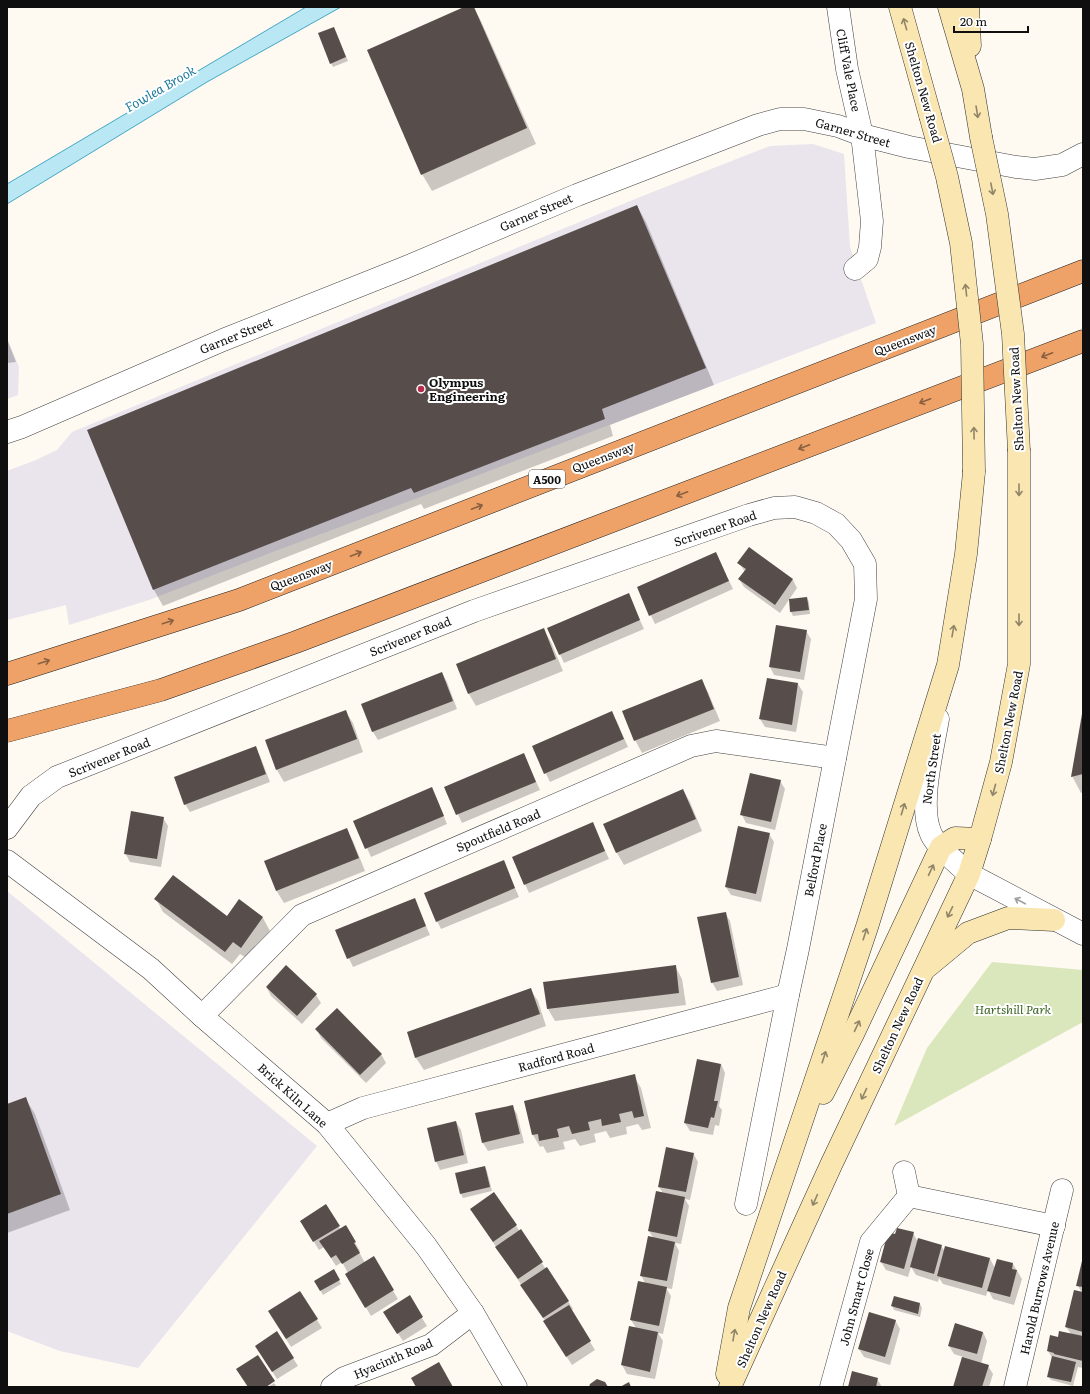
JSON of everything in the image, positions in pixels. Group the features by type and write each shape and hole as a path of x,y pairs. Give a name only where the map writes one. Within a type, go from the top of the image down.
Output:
{"highway":[{"name":"Queensway","path":"7,674 239,600 1083,271"},
{"path":"7,731 161,690 296,642 1083,341"}],"main road":[{"name":"Shelton New Road","path":"725,1387 739,1308 867,927 948,664 966,554 974,472 972,344 961,243 947,177 900,7"},
{"name":"Shelton New Road","path":"730,1387 831,1165 969,874 1001,762 1019,664 1019,451 1013,334 996,214 973,89 949,7"},
{"path":"968,7 973,89"},
{"path":"789,1160 853,1034 941,847 955,838 980,839"},
{"path":"923,970 968,933 1008,918 1054,920"}],"street":[{"name":"Cliff Vale Place","path":"838,7 847,69 862,135 872,221 870,247 867,259 855,269"},
{"name":"Garner Street","path":"7,432 22,427 223,340 404,268 577,195 758,125 780,119 804,119 838,126 862,135 909,148 1016,167 1035,169 1062,165 1083,154"},
{"name":"Scrivener Road","path":"7,828 31,796 57,778 474,610 774,508 795,507 816,513 836,524"},
{"name":"Belford Place","path":"746,1204 798,949 866,599 865,564 851,540 836,524"},
{"name":"North Street","path":"948,664 925,799 926,816 931,835 953,860 969,874 1083,934"},
{"name":"Spoutfield Road","path":"202,1016 302,915 690,746 716,741 835,758"},
{"name":"Brick Kiln Lane","path":"7,861 151,968 202,1016 327,1124 426,1246 473,1313 516,1387"},
{"name":"Radford Road","path":"327,1124 363,1108 788,995"},
{"path":"904,1172 909,1196 1054,1226"},
{"name":"Harold Burrows Avenue","path":"1015,1387 1062,1190"},
{"name":"John Smart Close","path":"831,1387 871,1242 909,1196"},
{"name":"Hyacinth Road","path":"332,1387 344,1378 431,1345 473,1313"}],"shaded area":[{"name":"Olympus Engineering","path":"813,144 844,154 850,247 876,323 149,600 69,625 66,605 7,620 7,471 57,450 72,432 640,197 770,146"},
{"path":"7,338 19,367 18,395 7,399"},
{"path":"7,891 317,1146 138,1368 60,1351 7,1331"}],"green space":[{"name":"Hartshill Park","path":"992,962 1083,970 1083,1022 894,1126 927,1048"}],"water":[{"path":"306,7 341,7 207,82 7,204 7,184"}],"building":[{"path":"464,7 474,7 527,128 421,175 367,50"},
{"path":"334,27 346,57 330,64 318,33"},
{"name":"Olympus Engineering","path":"637,205 706,368 602,409 605,419 414,493 411,488 153,590 87,430"},
{"path":"749,547 793,579 775,605 738,579 746,569 737,563"},
{"path":"716,552 729,581 649,616 637,587"},
{"path":"629,593 640,620 559,655 547,628"},
{"path":"807,597 809,610 790,612 789,599"},
{"path":"776,625 807,630 800,672 769,667"},
{"path":"544,628 556,659 468,694 456,664"},
{"path":"442,672 453,701 372,732 361,704"},
{"path":"767,678 798,683 792,725 759,719"},
{"path":"702,679 714,709 634,741 622,711"},
{"path":"346,710 357,739 276,770 265,740"},
{"path":"612,711 624,739 544,774 532,746"},
{"path":"1082,714 1083,774 1071,777"},
{"path":"256,746 266,774 184,805 174,777"},
{"path":"524,753 536,782 456,815 444,787"},
{"path":"750,773 781,780 771,822 740,815"},
{"path":"432,787 444,816 365,849 353,821"},
{"path":"683,789 696,819 616,853 603,824"},
{"path":"131,811 164,817 157,859 124,854"},
{"path":"593,822 605,851 524,885 512,857"},
{"path":"738,826 770,833 756,894 725,887"},
{"path":"347,828 359,858 276,891 264,861"},
{"path":"504,860 515,888 436,922 424,893"},
{"path":"173,875 227,916 239,899 263,917 241,948 233,942 225,952 154,899"},
{"path":"415,898 426,926 347,959 335,930"},
{"path":"726,912 739,977 711,983 697,917"},
{"path":"286,965 317,994 297,1016 266,987"},
{"path":"676,965 679,993 547,1009 543,982"},
{"path":"531,988 540,1014 415,1058 407,1032"},
{"path":"337,1008 382,1054 360,1075 315,1029"},
{"path":"697,1059 721,1064 714,1101 718,1101 714,1118 711,1117 708,1128 684,1123"},
{"path":"635,1074 644,1116 634,1118 632,1111 619,1114 621,1122 602,1126 601,1119 588,1122 590,1130 572,1134 569,1126 557,1129 559,1137 539,1141 538,1134 532,1135 524,1101"},
{"path":"26,1097 61,1194 7,1214 7,1104"},
{"path":"513,1105 520,1134 482,1143 475,1113"},
{"path":"456,1121 464,1155 435,1162 427,1128"},
{"path":"666,1147 694,1153 686,1192 658,1187"},
{"path":"485,1166 490,1187 460,1194 455,1173"},
{"path":"656,1191 685,1197 677,1237 648,1231"},
{"path":"494,1192 517,1225 493,1242 470,1209"},
{"path":"326,1204 340,1226 313,1242 300,1221"},
{"path":"346,1225 356,1242 354,1243 360,1253 342,1264 336,1255 331,1258 319,1241"},
{"path":"897,1228 914,1232 904,1269 880,1262 888,1232 895,1234"},
{"path":"521,1229 543,1262 518,1279 495,1247"},
{"path":"648,1236 675,1242 667,1281 640,1276"},
{"path":"918,1238 942,1245 934,1274 910,1267"},
{"path":"945,1246 990,1258 982,1288 937,1276"},
{"path":"374,1256 394,1290 365,1308 345,1274"},
{"path":"997,1259 1013,1263 1012,1269 1017,1270 1010,1297 987,1291"},
{"path":"1083,1261 1083,1287 1076,1286"},
{"path":"547,1267 569,1301 543,1318 520,1285"},
{"path":"334,1269 340,1280 320,1291 314,1281"},
{"path":"638,1281 667,1287 659,1326 630,1320"},
{"path":"1074,1290 1083,1292 1083,1332 1065,1327"},
{"path":"300,1291 318,1319 286,1339 268,1311"},
{"path":"410,1295 423,1317 397,1334 383,1312"},
{"path":"894,1296 920,1303 918,1314 891,1306"},
{"path":"569,1305 591,1341 566,1357 543,1321"},
{"path":"869,1312 896,1320 885,1357 858,1349"},
{"path":"955,1323 983,1332 977,1354 948,1346"},
{"path":"629,1326 658,1332 650,1372 621,1365"},
{"path":"277,1331 294,1358 272,1372 255,1346"},
{"path":"1059,1331 1083,1336 1083,1361 1047,1351 1050,1335 1058,1337"},
{"path":"258,1355 275,1381 266,1387 248,1387 236,1369"},
{"path":"1052,1356 1076,1362 1071,1382 1047,1377"},
{"path":"962,1357 989,1365 982,1387 953,1387"},
{"path":"439,1362 453,1387 416,1387 411,1378"},
{"path":"852,1371 878,1378 876,1387 848,1387"},
{"path":"597,1379 605,1382 608,1387 589,1387 590,1384"},
{"path":"629,1382 631,1387 620,1387"}],"place":[{"name":"Olympus Engineering","path":"421,389"}],"water label":[{"name":"Fowlea Brook","path":"160,88"}]}
